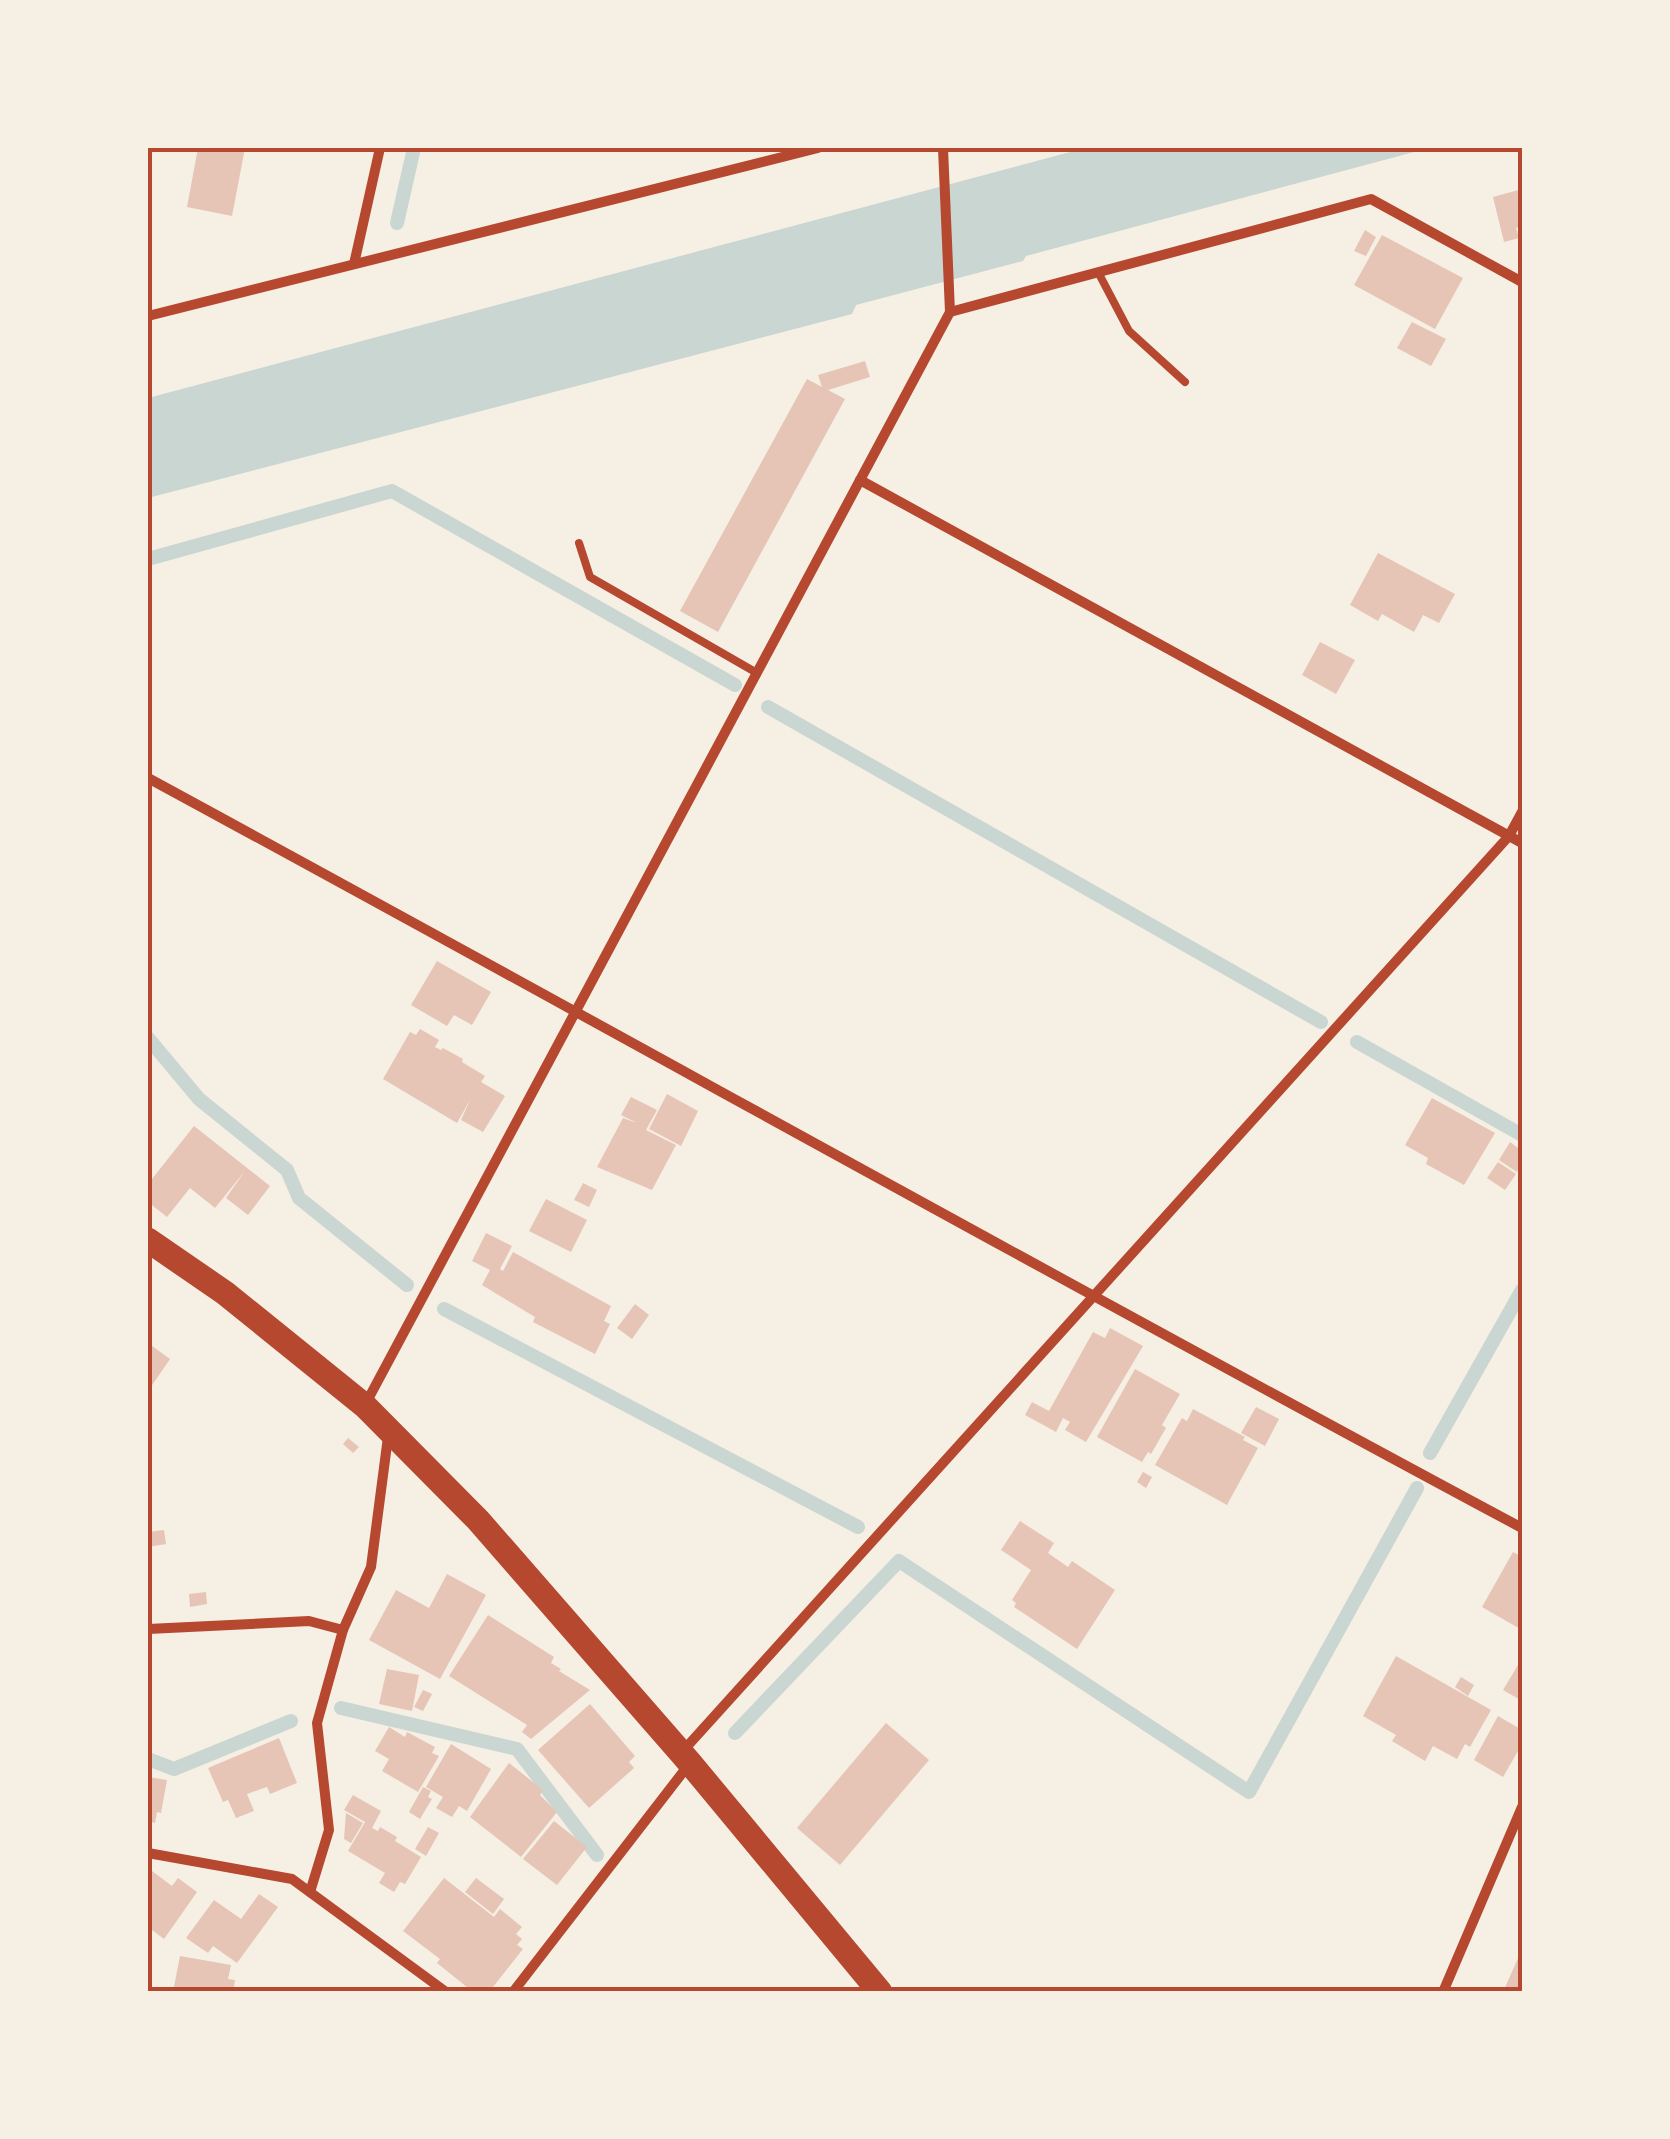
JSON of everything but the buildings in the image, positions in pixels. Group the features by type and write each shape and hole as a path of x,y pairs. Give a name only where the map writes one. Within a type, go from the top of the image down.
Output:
{"main road":[{"path":"148,1240 225,1293 364,1406 478,1520 686,1758 880,1992"}],"street":[{"path":"354,264 380,148"},
{"path":"148,316 818,148"},
{"path":"364,1406 950,309 943,150"},
{"path":"950,309 1371,200 1522,282"},
{"path":"860,480 1522,844"},
{"path":"148,778 576,1010 1092,1298 1522,1528"},
{"path":"514,1992 686,1758 1092,1298 1510,836 1522,812"},
{"path":"310,1892 330,1830 316,1723 342,1630 371,1567 389,1431"},
{"path":"148,1630 309,1621 342,1630"},
{"path":"1443,1992 1522,1807"},
{"path":"148,1853 292,1879 446,1992"}],"lane":[{"path":"1098,272 1129,331 1185,382"},
{"path":"579,544 590,577 757,672"}],"shaded area":[{"path":"1085,148 1429,148 1026,256 1023,261 856,305 852,314 148,498 148,398"}],"waterway":[{"path":"397,223 414,148"},
{"path":"148,559 392,491 735,685"},
{"path":"768,707 1321,1022"},
{"path":"148,1038 199,1099 287,1170 299,1198 407,1285"},
{"path":"1357,1042 1522,1135"},
{"path":"1430,1453 1522,1290"},
{"path":"444,1309 858,1527"},
{"path":"735,1733 899,1561 1249,1792 1417,1488"},
{"path":"341,1708 517,1749 597,1855"},
{"path":"148,1759 174,1769 291,1721"}]}
